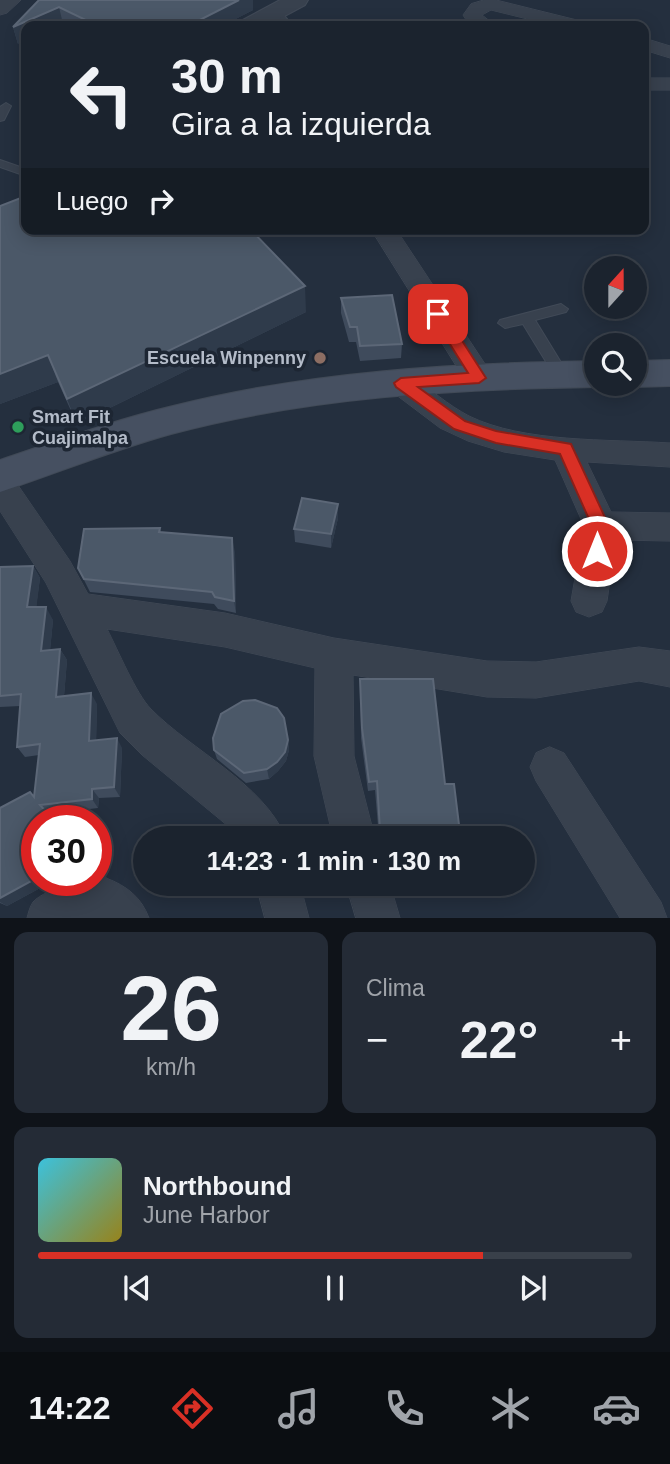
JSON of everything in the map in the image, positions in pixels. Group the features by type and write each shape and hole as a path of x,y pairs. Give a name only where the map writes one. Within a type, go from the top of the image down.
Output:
{"main road":[{"path":"647,374 670,373"},
{"path":"0,477 195,414 291,395 401,383 584,374"}],"street":[{"path":"0,9 12,0"},
{"path":"282,19 297,0"},
{"path":"476,21 472,15 478,8 490,5 557,21"},
{"path":"649,46 670,52"},
{"path":"649,84 670,84"},
{"path":"387,235 479,378"},
{"path":"401,383 459,425 496,437 565,449 670,454"},
{"path":"565,449 601,526 589,601"},
{"path":"0,484 58,572 134,720 243,811 255,826"},
{"path":"601,526 670,527"},
{"path":"77,609 225,630 334,655 487,679 536,680 639,664 670,669"},
{"path":"334,655 334,756 342,801 350,826"},
{"path":"550,767 645,918"},
{"path":"281,896 287,918"},
{"path":"372,896 378,918"},
{"path":"49,918 77,903 106,900 127,918"}],"lane":[{"path":"0,118 6,106"},
{"path":"0,163 21,171"},
{"path":"505,323 561,309"},
{"path":"527,318 561,374"}],"building":[{"path":"39,0 239,0 198,21 88,21 59,7 21,21 13,27"},
{"path":"21,198 21,235 256,235 305,286 67,399 48,355 0,374 0,206"},
{"path":"392,295 402,344 360,346 357,327 350,327 341,298"},
{"path":"302,498 338,504 331,534 294,529"},
{"path":"160,528 159,532 232,538 234,601 215,597 212,592 84,579 78,568 84,529"},
{"path":"33,566 27,607 46,607 41,651 60,649 56,697 91,693 89,741 117,738 114,787 92,789 92,799 21,805 21,887 0,898 0,808 30,792 34,797 40,744 17,747 21,694 0,696 0,567"},
{"path":"360,679 433,679 445,784 454,784 459,826 380,826 377,781 369,782 362,728"},
{"path":"255,700 277,708 284,718 288,740 285,752 277,762 267,769 244,773 214,750 213,738 221,714 243,701"}],"place":[{"name":"Escuela Winpenny","path":"320,358"},
{"name":"Smart Fit Cuajimalpa","path":"18,427"}],"route":[{"path":"438,314 479,378 401,383 459,425 496,437 565,449 601,526 597,551"}]}
